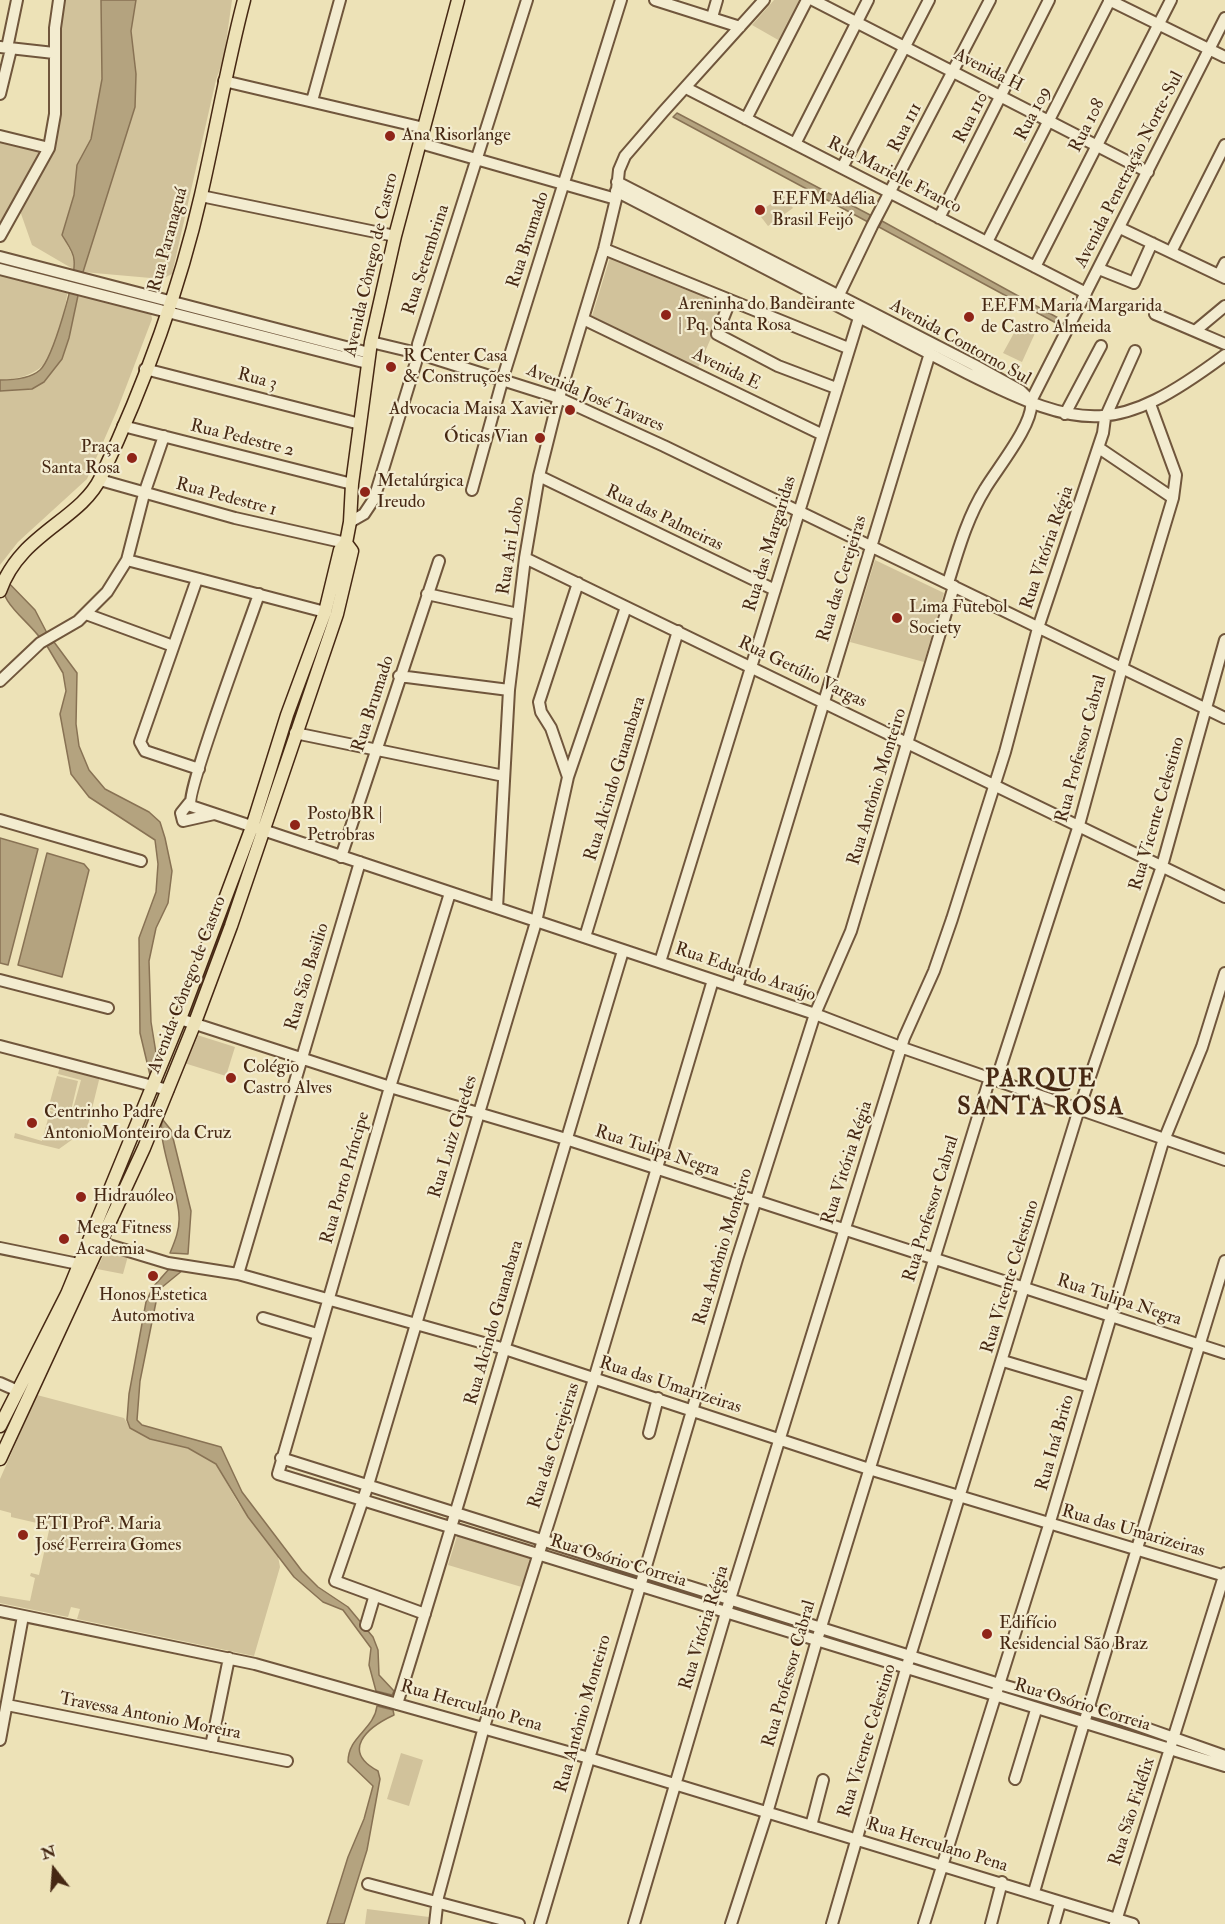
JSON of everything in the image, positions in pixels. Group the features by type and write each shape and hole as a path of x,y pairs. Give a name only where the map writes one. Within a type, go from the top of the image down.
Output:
{"main road":[{"name":"Rua Paranaguá","path":"2,586 24,550 82,500 100,480 123,426 170,306 201,196 224,81 244,0"},
{"name":"Avenida Cônego de Castro","path":"0,1459 85,1265 152,1086 300,719 331,613 340,550 346,543 350,522 352,484 369,353 395,236 458,0"},
{"name":"Avenida Cônego de Castro","path":"0,1426 67,1294 102,1243 168,1090 194,1025 257,829 287,716 331,613"},
{"path":"287,716 300,719"}],"street":[{"path":"0,94 6,48 16,0"},
{"path":"0,236 49,148 55,114 54,53 59,0"},
{"path":"312,101 340,0"},
{"name":"Rua Setembrina","path":"350,522 364,514 374,499 476,159 527,0"},
{"name":"Rua Brumado","path":"472,490 503,379 621,0"},
{"path":"655,0 740,27"},
{"path":"712,17 717,0"},
{"name":"Rua Ari Lobo","path":"497,908 509,690 525,558 539,476 559,398 604,249 625,156 764,0"},
{"path":"746,119 807,0"},
{"name":"Avenida H","path":"813,0 1148,172"},
{"path":"795,144 868,0"},
{"path":"842,168 929,0"},
{"name":"Rua 111","path":"837,300 990,0"},
{"name":"Rua 110","path":"939,218 1050,0"},
{"path":"1109,0 1225,57"},
{"name":"Rua 109","path":"987,242 1109,0"},
{"name":"Rua 108","path":"1035,267 1171,0"},
{"name":"Avenida Penetração Norte-Sul","path":"1032,401 1225,18"},
{"path":"6,48 54,53"},
{"path":"224,81 424,128"},
{"name":"Rua Marielle Franco","path":"686,88 1086,293"},
{"path":"0,136 49,148"},
{"name":"Avenida Contorno Sul","path":"420,142 564,186 616,190 860,312 984,370 1021,391 1032,401"},
{"path":"1171,252 1225,145"},
{"path":"201,196 395,236"},
{"path":"1120,228 1222,277 1225,263"},
{"path":"1099,269 1134,283 1152,243"},
{"path":"604,249 848,348"},
{"name":"Avenida José Tavares","path":"0,256 103,282 170,306"},
{"name":"Avenida José Tavares","path":"0,269 100,294 170,306 369,353 417,353 559,398 1225,718"},
{"path":"730,301 716,331 717,334 778,366 836,388"},
{"path":"1195,331 1225,306"},
{"name":"Avenida Contorno Sul","path":"860,312 930,353 1014,397 1032,401 1065,414 1106,418 1136,411 1225,355"},
{"name":"Rua das Margaridas","path":"660,962 860,312"},
{"path":"1155,314 1225,344"},
{"name":"Avenida E","path":"583,320 821,434"},
{"path":"1065,414 1101,346"},
{"name":"Rua Vitória Régia","path":"634,1924 726,1612 903,1048 904,1038 934,970 994,785 1038,628 1106,418 1135,351"},
{"name":"Rua das Cerejeiras","path":"737,988 822,702 930,353"},
{"name":"Rua 3","path":"145,369 360,424"},
{"name":"Rua Antônio Monteiro","path":"540,1924 642,1571 755,1202 815,1014 850,932 909,743 970,516 986,487 1014,446 1033,408 1032,401"},
{"name":"Rua Professor Cabral","path":"731,1924 767,1813 817,1640 988,1084 996,1078 1079,825 1122,668 1173,498 1176,475 1150,404"},
{"name":"Rua Pedestre 2","path":"123,426 352,484"},
{"path":"0,681 40,643 86,614 107,592 127,560 144,494 164,436"},
{"path":"1098,448 1173,498"},
{"name":"Rua das Palmeiras","path":"539,476 775,590"},
{"name":"Rua Pedestre 1","path":"100,480 144,494 336,543 346,543"},
{"name":"Rua Getúlio Vargas","path":"525,558 1225,897"},
{"path":"127,560 331,613"},
{"name":"Rua Brumado","path":"341,857 399,676 439,561"},
{"path":"197,579 141,739 141,746 145,751 199,769"},
{"path":"568,777 551,728 541,712 539,702 578,583"},
{"path":"214,814 183,821 181,813 189,804 259,594"},
{"path":"427,594 518,614"},
{"name":"Rua Luiz Guedes","path":"425,1614 374,1598 335,1581 368,1485 536,922 568,777 626,607"},
{"path":"86,614 173,646"},
{"name":"Rua Alcindo Guanabara","path":"585,937 678,631"},
{"name":"Rua Vicente Celestino","path":"832,1924 906,1669 1003,1361 1078,1109 1162,866 1225,640"},
{"path":"399,676 509,690"},
{"path":"295,733 504,776"},
{"name":"Rua Eduardo Araújo","path":"189,804 257,829 815,1014 903,1048 996,1078 1225,1160"},
{"path":"0,820 141,861"},
{"name":"Rua São Basilio","path":"238,1274 360,862"},
{"name":"Rua Porto Príncipe","path":"277,1473 390,1087 450,893"},
{"name":"Rua Alcindo Guanabara","path":"395,1704 457,1515 623,951"},
{"name":"Rua Iná Brito","path":"924,1924 1049,1525 1165,1138 1202,1047 1225,973"},
{"path":"0,980 108,1008"},
{"name":"Rua das Cerejeiras","path":"435,1924 437,1904 484,1727 594,1379 713,980"},
{"name":"Rua Tulipa Negra","path":"180,1019 390,1087 566,1139 1225,1353"},
{"path":"0,1047 168,1090"},
{"name":"Rua das Umarizeiras","path":"102,1243 168,1263 238,1274 505,1349 869,1469 1049,1525 1225,1575"},
{"path":"0,1248 85,1265"},
{"path":"1034,1893 1086,1711 1138,1551 1225,1261"},
{"path":"263,1318 317,1334"},
{"path":"1003,1361 1090,1387"},
{"path":"0,1383 18,1391"},
{"path":"649,1433 658,1398"},
{"name":"Rua Osório Correia","path":"281,1458 457,1515 542,1539 1174,1737 1225,1756"},
{"name":"Rua Osório Correia","path":"277,1473 1036,1710 1225,1766"},
{"name":"Rua São Fidélix","path":"1116,1922 1225,1575"},
{"path":"366,1625 374,1598"},
{"name":"Rua Herculano Pena","path":"0,1611 230,1658 484,1727 1002,1882 1116,1922 1133,1924"},
{"path":"0,1740 23,1616"},
{"path":"211,1746 230,1658"},
{"name":"Travessa Antonio Moreira","path":"7,1705 286,1761"},
{"path":"1015,1779 1036,1710"},
{"path":"811,1826 823,1780"},
{"path":"991,1924 1002,1882"},
{"path":"368,1884 519,1924"},
{"path":"1054,1924 1060,1903"}],"shaded area":[{"path":"63,0 101,0 102,79 91,139 77,165 74,195 62,234 74,259 73,269 32,245 19,208 53,147"},
{"path":"101,0 136,0 131,31 136,74 135,107 83,272 69,338 62,359 44,382 32,389 0,391 0,380 26,377 40,370 57,335 68,300 74,257 62,235 74,195 77,165 91,139 102,79"},
{"path":"136,0 232,0 224,57 216,80 172,274 162,279 83,272 135,107 136,74 131,31"},
{"path":"774,0 802,0 780,41 752,25"},
{"path":"677,113 872,216 868,222 673,117"},
{"path":"0,142 40,151 0,223"},
{"path":"783,195 793,208 768,226 758,213"},
{"path":"882,221 1060,319 1058,324 879,227"},
{"name":"Areninha do Bandeirante | Pq. Santa Rosa","path":"611,254 726,303 698,368 592,316"},
{"path":"0,273 68,290 58,339 45,363 34,372 19,378 0,380"},
{"path":"79,292 151,312 152,319 118,408 87,479 18,542 0,565 0,391 32,389 69,338"},
{"path":"1020,322 1036,331 1022,362 1003,353"},
{"name":"Lima Futebol Society","path":"875,560 944,593 924,662 850,642"},
{"path":"0,574 35,610 48,635 41,639 14,610 4,594"},
{"path":"54,642 77,673 76,724 79,746 89,770 105,789 149,812 160,822 165,838 172,871 168,903 156,928 149,961 151,1022 157,1059 150,1075 140,1033 139,938 156,892 158,864 155,840 89,797 71,774 60,714 66,691 63,673 47,646"},
{"path":"0,838 38,849 8,965 0,963"},
{"path":"47,853 84,864 89,870 62,977 18,965"},
{"path":"194,1034 235,1047 226,1076 184,1063"},
{"path":"60,1066 100,1076 87,1129 59,1149 14,1138 15,1133 42,1141 50,1111 71,1116 81,1080 58,1074"},
{"path":"57,1076 78,1081 70,1115 48,1109"},
{"path":"163,1120 171,1130 191,1211 188,1254 170,1253 178,1230 179,1216 162,1137"},
{"path":"107,1248 128,1256 123,1274 97,1269"},
{"path":"169,1269 183,1270 161,1288 157,1297 140,1381 137,1420 142,1425 221,1447 242,1492 302,1571 318,1587 348,1607 373,1637 378,1650 379,1675 394,1691 392,1695 376,1691 369,1665 371,1648 343,1610 323,1602 294,1577 248,1517 216,1464 188,1448 150,1439 130,1428 127,1420 129,1394 146,1302 153,1287"},
{"path":"37,1395 124,1418 130,1428 150,1439 188,1448 216,1464 238,1503 278,1556 280,1567 254,1656 77,1619 80,1609 71,1607 68,1617 0,1603 0,1596 30,1601 35,1578 30,1576 31,1573 39,1575 50,1526 11,1517 11,1513 0,1510 0,1479"},
{"path":"458,1533 536,1557 525,1588 448,1565"},
{"path":"377,1706 393,1710 394,1715 374,1726 362,1740 359,1748 361,1756 378,1771 380,1779 367,1850 344,1924 327,1924 348,1857 364,1819 373,1786 348,1762 349,1753 356,1739 371,1721"},
{"path":"401,1753 423,1760 409,1806 387,1799"},
{"path":"367,1909 429,1917 429,1924 365,1924"}],"place":[{"name":"Ana Risorlange","path":"390,136"},
{"name":"EEFM Adélia Brasil Feijó","path":"760,210"},
{"name":"Areninha do Bandeirante | Pq. Santa Rosa","path":"666,315"},
{"name":"EEFM Maria Margarida de Castro Almeida","path":"969,317"},
{"name":"R Center Casa & Construções","path":"391,367"},
{"name":"Advocacia Maisa Xavier","path":"570,410"},
{"name":"Óticas Vian","path":"540,438"},
{"name":"Praça Santa Rosa","path":"132,458"},
{"name":"Metalúrgica Ireudo","path":"365,492"},
{"name":"Lima Futebol Society","path":"897,618"},
{"name":"Posto BR | Petrobras","path":"295,825"},
{"name":"Colégio Castro Alves","path":"231,1078"},
{"name":"Centrinho Padre AntonioMonteiro da Cruz","path":"32,1123"},
{"name":"Hidrauóleo","path":"81,1197"},
{"name":"Mega Fitness Academia","path":"64,1239"},
{"name":"Honos Estetica Automotiva","path":"153,1276"},
{"name":"ETI Profª. Maria José Ferreira Gomes","path":"23,1535"},
{"name":"Edifício Residencial São Braz","path":"987,1634"}],"district":[{"name":"PARQUE SANTA ROSA","path":"1041,1095"}]}
